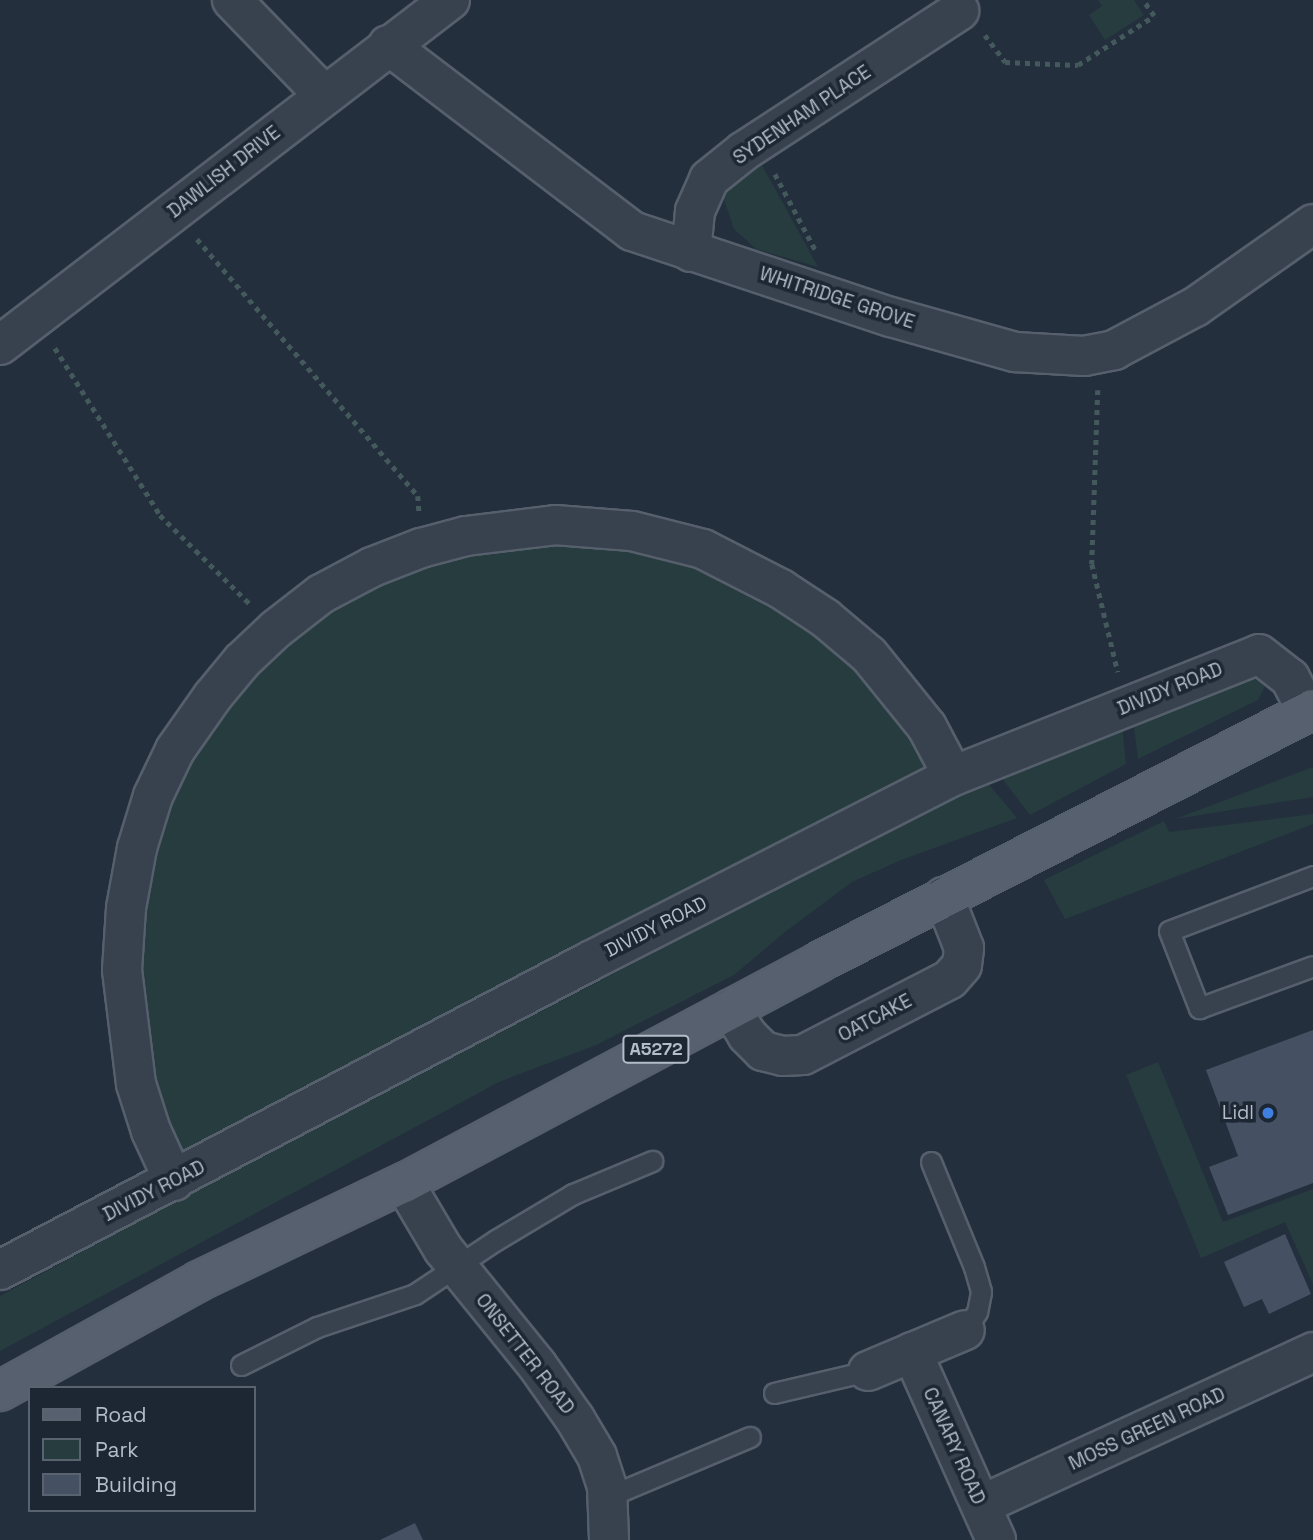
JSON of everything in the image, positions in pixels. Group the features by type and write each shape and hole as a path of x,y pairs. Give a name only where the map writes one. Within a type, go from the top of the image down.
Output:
{"main road":[{"name":"DIVIDY ROAD","path":"0,1391 199,1281 404,1183 944,897 1310,710"}],"street":[{"path":"232,0 324,95"},
{"name":"DAWLISH DRIVE","path":"0,345 450,0"},
{"name":"SYDENHAM PLACE","path":"691,251 695,211 709,179 758,142 971,21"},
{"name":"WHITRIDGE GROVE","path":"388,45 632,231 844,302 1015,352 1050,356 1099,353 1144,336 1195,307 1313,224"},
{"path":"174,1181 151,1131 136,1084 128,1041 122,970 126,908 137,848 153,796 175,750 213,696 276,629 321,594 372,567 421,548 500,530 555,525 632,531 703,549 803,604 869,655 926,727 953,776"},
{"name":"DIVIDY ROAD","path":"0,1270 590,961 953,776 1259,654 1290,678 1310,710"},
{"name":"OATCAKE","path":"731,1009 747,1035 763,1051 803,1055 950,979 962,965 961,937 944,897"},
{"name":"ONSETTER ROAD","path":"404,1183 457,1266 537,1364 597,1456 607,1497 609,1540"},
{"path":"868,1371 965,1330"},
{"name":"CANARY ROAD","path":"912,1352 996,1540"},
{"name":"MOSS GREEN ROAD","path":"981,1506 1313,1352"}],"lane":[{"path":"1313,876 1169,932 1199,1008 1313,966"},
{"path":"241,1365 317,1327 415,1294 573,1195 652,1161"},
{"path":"931,1162 974,1267 981,1292 977,1312 965,1330"},
{"path":"774,1393 868,1371"},
{"path":"607,1497 750,1437"}],"path":[{"path":"971,21 1005,62 1078,65 1154,16 1143,0"},
{"path":"758,142 844,302"},
{"path":"174,211 418,496 421,548"},
{"path":"36,318 160,515 276,629"},
{"path":"1099,353 1092,564 1126,707"}],"green space":[{"path":"1098,0 1134,0 1144,15 1105,40 1089,15 1102,6"},
{"path":"762,165 818,267 756,249 734,229 723,197 738,179"},
{"path":"665,538 825,618 953,776 174,1181 128,1041 153,796 276,629 421,548"},
{"path":"1253,678 1265,686 1258,700 1138,759 1133,720"},
{"path":"1122,725 1126,764 1030,815 1001,777"},
{"path":"1313,767 1313,797 1175,819"},
{"path":"986,781 1017,818 901,860 852,882 785,932 734,975 596,1045 499,1082 0,1351 0,1296 200,1188"},
{"path":"1313,814 1313,824 1065,919 1044,880 1164,821 1169,832"},
{"path":"1158,1062 1223,1222 1313,1189 1313,1284 1285,1222 1201,1258 1126,1075"}],"building":[{"name":"Lidl","path":"1313,1030 1313,1183 1228,1215 1209,1167 1238,1156 1206,1070"},
{"path":"1285,1234 1311,1294 1269,1314 1262,1299 1244,1307 1224,1262"},
{"path":"415,1523 423,1540 380,1540"}],"place":[{"name":"Lidl","path":"1268,1113"}]}
